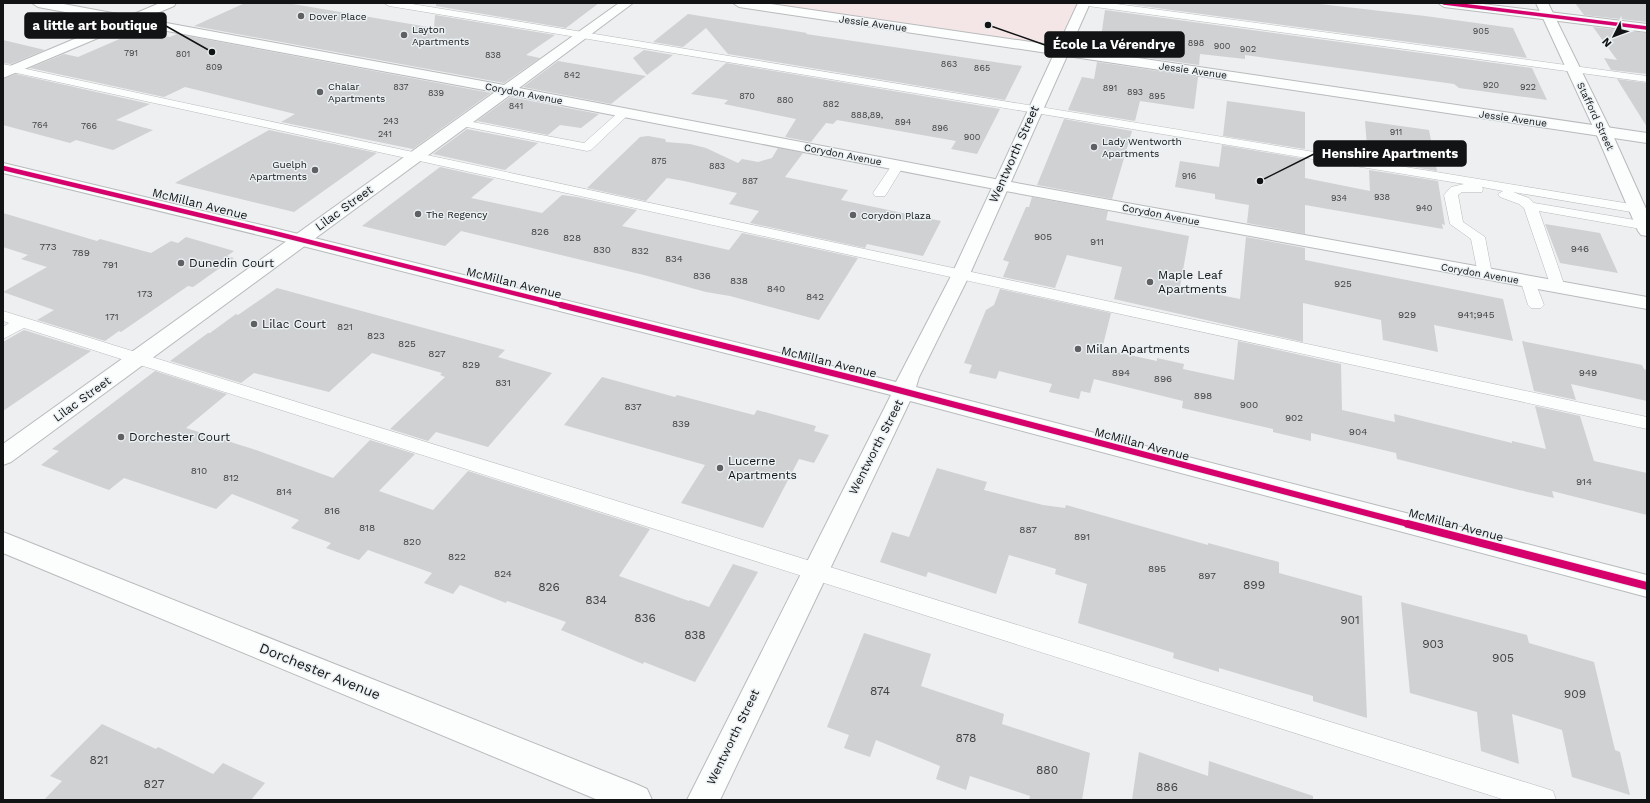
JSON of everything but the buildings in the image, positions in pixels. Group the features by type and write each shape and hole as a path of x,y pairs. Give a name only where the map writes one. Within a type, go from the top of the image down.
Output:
{"street":[{"name":"Corydon Avenue","path":"38,3 625,112 898,165 1647,303"},
{"path":"7,70 170,3"},
{"name":"Lilac Street","path":"3,456 627,3"},
{"name":"Jessie Avenue","path":"744,3 1647,138"},
{"name":"Wentworth Street","path":"703,800 903,393 908,377 960,276 1034,109 1084,3"},
{"path":"1444,3 1545,9 1647,28"},
{"name":"Stafford Street","path":"1545,9 1603,131 1646,228"},
{"name":"McMillan Avenue","path":"3,168 300,240 903,393 1647,586"},
{"name":"Dorchester Avenue","path":"3,542 636,800"}],"lane":[{"path":"389,3 1637,209"},
{"path":"1088,3 1647,79"},
{"path":"7,70 416,157 1647,424"},
{"path":"462,123 587,147 625,112"},
{"path":"880,193 898,165"},
{"path":"1485,274 1478,237 1457,224 1451,195 1453,192 1463,188 1503,194 1524,201 1530,206 1646,228"},
{"path":"1530,206 1558,287"},
{"path":"1528,282 1536,305"},
{"path":"3,316 1544,800"},
{"path":"3,334 22,322"}],"shaded area":[{"path":"764,3 1077,3 1056,47"}],"cycle path":[{"path":"1444,3 1647,28"},
{"path":"3,168 274,233 864,381 1647,586"}],"place":[{"name":"Dover Place","path":"301,16"},
{"name":"École La Vérendrye","path":"988,25"},
{"name":"Layton Apartments","path":"404,35"},
{"name":"a little art boutique","path":"212,52"},
{"name":"Chalar Apartments","path":"320,92"},
{"name":"Lady Wentworth Apartments","path":"1094,147"},
{"name":"Guelph Apartments","path":"315,170"},
{"name":"Henshire Apartments","path":"1260,181"},
{"name":"The Regency","path":"418,214"},
{"name":"Corydon Plaza","path":"853,215"},
{"name":"Dunedin Court","path":"181,263"},
{"name":"Maple Leaf Apartments","path":"1150,282"},
{"name":"Lilac Court","path":"254,324"},
{"name":"Milan Apartments","path":"1078,349"},
{"name":"Dorchester Court","path":"121,437"},
{"name":"Lucerne Apartments","path":"720,468"}]}
